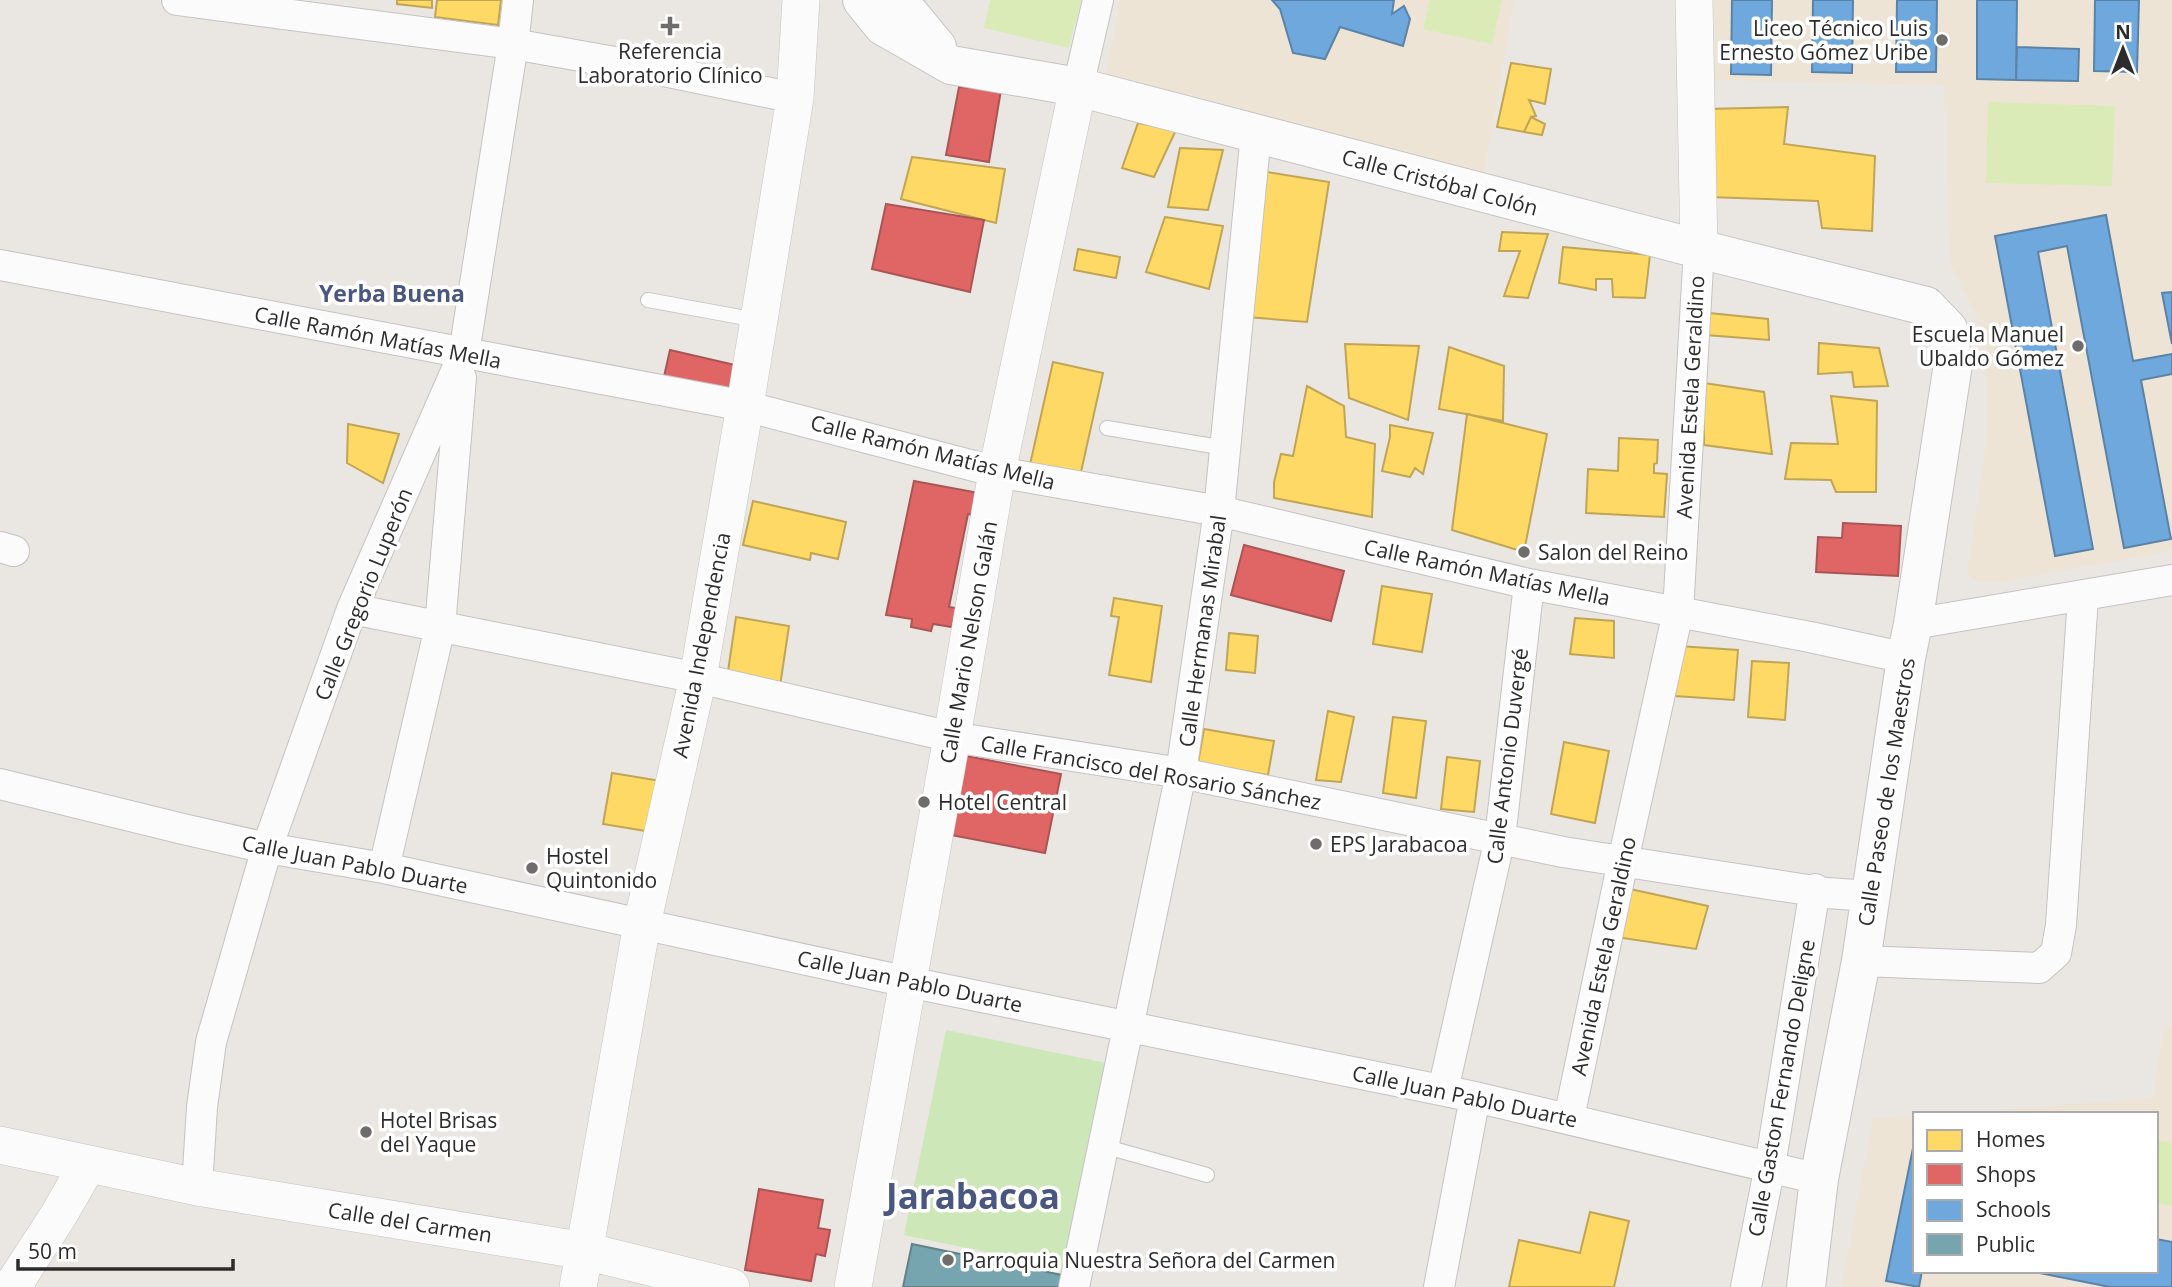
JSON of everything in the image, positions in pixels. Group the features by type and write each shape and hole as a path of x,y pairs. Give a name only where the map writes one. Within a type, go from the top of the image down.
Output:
{"main road":[{"name":"Calle Cristóbal Colón","path":"862,0 883,26 951,65 1077,87 1926,306"},
{"path":"898,0 951,65"},
{"name":"Calle Paseo de los Maestros","path":"1806,1287 1819,1179 1861,961 1954,364 1948,328 1926,306"}],"street":[{"path":"177,0 513,44 795,97"},
{"name":"Calle Gregorio Luperón","path":"197,1187 202,1107 211,1042 267,848 352,609 464,353 518,0"},
{"name":"Avenida Independencia","path":"578,1287 642,923 698,678 746,405 795,97 800,0"},
{"name":"Calle Mario Nelson Galán","path":"853,1287 997,472 1077,87 1098,0"},
{"name":"Avenida Estela Geraldino","path":"1569,1118 1678,612 1699,249 1694,0"},
{"name":"Calle Hermanas Mirabal","path":"1074,1287 1181,773 1219,511 1255,134"},
{"name":"Calle Ramón Matías Mella","path":"0,265 746,405 997,472 1219,511 1529,584 1810,637 1909,641"},
{"path":"384,868 440,627 464,353"},
{"path":"1909,641 2083,597 2172,580"},
{"name":"Calle Antonio Duvergé","path":"1443,1090 1500,838 1529,584"},
{"path":"1861,961 2039,968 2056,954 2061,925 2083,597"},
{"name":"Calle Francisco del Rosario Sánchez","path":"352,609 698,678 952,737 1181,773 1563,852 1815,889 1826,893 1870,896"},
{"name":"Calle Juan Pablo Duarte","path":"0,784 267,848 384,868 908,982 1443,1090 1819,1179"},
{"name":"Calle Gaston Fernando Deligne","path":"1746,1287 1770,1166 1815,889"},
{"path":"1438,1287 1475,1097"},
{"name":"Calle del Carmen","path":"0,1145 197,1187 585,1251 731,1287"},
{"path":"12,1287 88,1164"}],"lane":[{"path":"648,300 759,320"},
{"path":"1107,428 1225,448"},
{"path":"1103,1146 1207,1175"}],"shaded area":[{"path":"1120,0 1514,0 1483,180 1105,79"},
{"name":"Escuela Manuel Ubaldo Gómez","path":"1712,0 2172,0 2172,551 2005,581 1980,582 1972,579 1967,573 1986,444 1987,390 1977,316 1950,263 1944,85 1712,80"},
{"path":"2164,1024 2172,1025 2172,1287 1841,1287 1873,1119 1913,1116 1913,1273 2158,1273 2158,1112 1971,1112 2153,1098"}],"green space":[{"path":"990,0 1081,0 1069,48 984,28"},
{"path":"1430,0 1502,0 1492,44 1423,29"},
{"path":"1988,102 2115,106 2112,186 1986,183"},
{"path":"946,1030 1111,1064 1068,1269 904,1235"},
{"path":"2158,1140 2172,1143 2172,1206 2158,1203"}],"building: Homes":[{"path":"397,0 432,0 432,8 397,4"},
{"path":"437,0 501,0 498,25 435,17"},
{"path":"1511,63 1551,69 1545,104 1529,100 1536,116 1531,117 1524,132 1497,127"},
{"path":"1788,107 1784,144 1875,156 1872,231 1822,228 1818,201 1709,197 1707,109"},
{"path":"1531,117 1545,124 1542,135 1524,132"},
{"path":"1138,123 1176,130 1154,177 1122,168"},
{"path":"1180,148 1223,150 1208,210 1168,207"},
{"path":"912,157 1005,169 996,223 901,199"},
{"path":"1267,172 1329,182 1307,322 1247,317"},
{"path":"1165,217 1223,226 1209,289 1146,272"},
{"path":"1502,232 1548,234 1528,298 1504,296 1520,251 1499,251"},
{"path":"1563,247 1650,255 1645,298 1613,297 1612,279 1596,279 1596,290 1559,283"},
{"path":"1078,249 1120,257 1116,278 1074,270"},
{"path":"1709,313 1768,319 1769,340 1706,335"},
{"path":"1819,343 1879,348 1888,386 1854,387 1852,372 1818,374"},
{"path":"1345,344 1419,346 1408,420 1349,398"},
{"path":"1449,347 1504,366 1503,421 1439,409"},
{"path":"1053,362 1103,373 1079,481 1029,469"},
{"path":"1704,383 1764,392 1772,454 1704,445"},
{"path":"1307,386 1344,406 1346,437 1375,444 1372,517 1274,498 1274,482 1281,454 1293,456"},
{"path":"1831,396 1877,401 1876,492 1836,492 1831,480 1785,479 1791,443 1838,444"},
{"path":"1467,414 1547,434 1524,552 1452,530"},
{"path":"348,424 399,434 383,483 347,463"},
{"path":"1390,425 1433,433 1423,474 1415,468 1410,477 1382,471"},
{"path":"1619,438 1658,440 1654,473 1667,474 1664,517 1586,513 1588,469 1618,471"},
{"path":"753,501 846,522 838,559 811,553 810,560 743,545"},
{"path":"1382,586 1432,594 1422,652 1373,644"},
{"path":"1114,598 1162,606 1151,682 1109,675 1119,617 1111,616"},
{"path":"736,617 789,626 780,686 727,678"},
{"path":"1575,618 1614,621 1614,658 1570,654"},
{"path":"1229,633 1258,636 1255,673 1226,670"},
{"path":"1678,646 1738,650 1734,700 1675,696"},
{"path":"1752,661 1789,663 1785,720 1748,717"},
{"path":"1328,711 1354,717 1341,782 1316,780"},
{"path":"1393,717 1426,721 1416,798 1383,793"},
{"path":"1204,729 1274,741 1268,775 1198,763"},
{"path":"1564,742 1609,751 1595,823 1551,814"},
{"path":"1447,757 1480,761 1474,812 1441,809"},
{"path":"612,773 661,781 652,832 603,824"},
{"path":"1630,889 1708,906 1696,949 1616,937"},
{"path":"1590,1212 1629,1221 1614,1287 1509,1287 1519,1240 1580,1253"}],"building: Shops":[{"path":"959,87 1001,90 989,162 946,155"},
{"path":"886,204 984,220 970,292 872,269"},
{"path":"670,350 748,368 741,400 663,381"},
{"path":"914,481 979,493 974,515 968,514 949,607 956,608 952,627 933,624 931,631 911,627 912,619 886,615"},
{"path":"1843,523 1901,526 1898,576 1816,572 1818,537 1842,538"},
{"path":"1244,545 1344,571 1331,621 1231,595"},
{"path":"966,756 1061,774 1045,853 951,835"},
{"path":"759,1189 823,1200 818,1228 830,1230 825,1256 816,1254 811,1281 745,1270"}],"building: Schools":[{"path":"1272,0 1394,0 1392,14 1404,6 1410,19 1403,46 1340,27 1325,59 1293,53 1280,9"},
{"path":"1732,0 1772,0 1771,75 1731,74"},
{"path":"1813,0 1853,0 1852,73 1812,72"},
{"path":"1897,0 1937,0 1936,72 1896,72"},
{"path":"1977,0 2017,0 2016,80 1977,79"},
{"path":"2095,0 2139,0 2137,72 2094,71"},
{"path":"2017,47 2079,49 2078,81 2016,80"},
{"path":"2106,215 2133,361 2172,354 2172,374 2141,380 2171,539 2124,548 2067,246 2038,252 2093,549 2055,556 1995,236"},
{"path":"2172,292 2172,344 2162,293"},
{"path":"1913,1148 1913,1273 1922,1273 1919,1287 1886,1281"},
{"path":"2158,1239 2172,1242 2172,1287 2110,1287 2040,1273 2158,1273"}],"building: Public":[{"name":"Parroquia Nuestra Señora del Carmen","path":"912,1244 1062,1275 1060,1287 903,1287"}],"place":[{"name":"Referencia Laboratorio Clínico","path":"670,26"},
{"name":"Liceo Técnico Luis Ernesto Gómez Uribe","path":"1942,40"},
{"name":"Escuela Manuel Ubaldo Gómez","path":"2078,346"},
{"name":"Salon del Reino","path":"1524,552"},
{"name":"Hotel Central","path":"924,802"},
{"name":"EPS Jarabacoa","path":"1316,844"},
{"name":"Hostel Quintonido","path":"532,868"},
{"name":"Hotel Brisas del Yaque","path":"366,1132"},
{"name":"Parroquia Nuestra Señora del Carmen","path":"948,1260"}],"district":[{"name":"Yerba Buena","path":"392,293"},
{"name":"Jarabacoa","path":"973,1195"}]}
